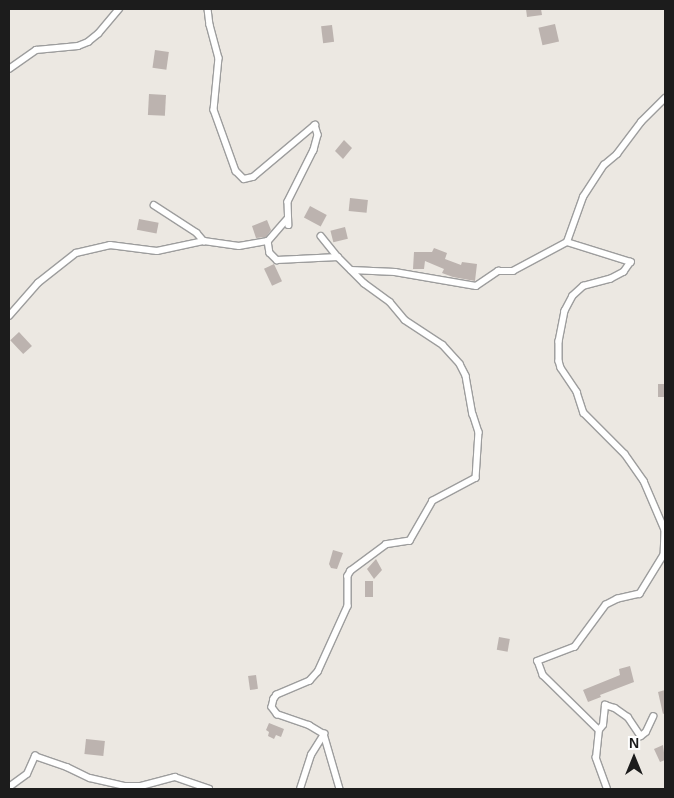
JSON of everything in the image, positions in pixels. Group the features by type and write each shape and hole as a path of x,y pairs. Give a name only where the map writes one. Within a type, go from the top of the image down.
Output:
{"street":[{"path":"9,69 36,50 78,46 88,42 98,34 119,9"},
{"path":"208,9 219,58 214,110 236,172 244,179 253,177 315,125 318,135 314,150 288,202 289,225"},
{"path":"352,270 395,272 476,286 498,271 514,271 567,242 582,197 604,165 617,154 641,122 665,98"},
{"path":"154,205 197,233 204,240"},
{"path":"9,316 38,283 76,253 110,245 157,251 204,240 240,246 268,240 288,218"},
{"path":"321,236 338,257 364,283 390,302 405,320 443,345 460,364 466,376 473,414 479,432 476,478 434,501 410,541 386,545 351,571 348,576 348,606 318,672 310,680 277,695 274,699 272,707 277,714 309,724 324,734 340,789"},
{"path":"268,240 270,253 277,260 338,257"},
{"path":"567,242 631,262 624,272 584,286 573,296 565,311 559,341 559,361 577,392 584,413 625,454 644,481 665,530 664,554 640,594 618,599 606,605 575,647 538,661 542,675 599,730"},
{"path":"608,789 596,758 599,730 603,724 605,705 615,708 628,717 641,736 646,732 653,717"},
{"path":"300,789 312,755 324,734"},
{"path":"9,787 27,774 35,756 67,767 90,778 126,786 141,786 176,777 209,789"}],"building":[{"path":"526,9 541,9 542,15 527,17"},
{"path":"555,24 559,42 542,45 538,28"},
{"path":"332,25 334,42 323,43 321,26"},
{"path":"155,50 169,52 166,70 152,68"},
{"path":"149,94 166,95 165,116 148,115"},
{"path":"344,140 352,148 343,159 335,151"},
{"path":"350,198 368,200 367,213 349,211"},
{"path":"310,206 327,215 321,226 304,217"},
{"path":"139,219 159,223 157,234 137,230"},
{"path":"267,220 271,230 266,237 256,238 252,226"},
{"path":"345,227 348,239 333,242 330,231"},
{"path":"434,248 447,253 445,259 461,265 462,262 477,264 475,281 442,273 444,269 425,261 424,269 413,269 414,252 432,252"},
{"path":"274,264 282,281 272,286 264,269"},
{"path":"19,332 32,346 23,354 10,340"},
{"path":"658,384 665,384 665,397 658,397"},
{"path":"333,550 343,553 337,569 331,568 329,564"},
{"path":"376,559 382,570 374,579 367,569"},
{"path":"365,581 373,581 373,597 365,597"},
{"path":"499,637 510,639 508,652 497,650"},
{"path":"630,666 634,682 600,695 601,697 588,702 583,690 620,675 619,669"},
{"path":"256,675 258,689 250,690 248,676"},
{"path":"665,690 665,713 663,714 658,692"},
{"path":"269,723 284,729 281,737 276,735 274,739 268,736 269,732 266,730"},
{"path":"86,739 105,741 103,756 84,754"},
{"path":"663,745 665,760 660,762 654,749"}]}
